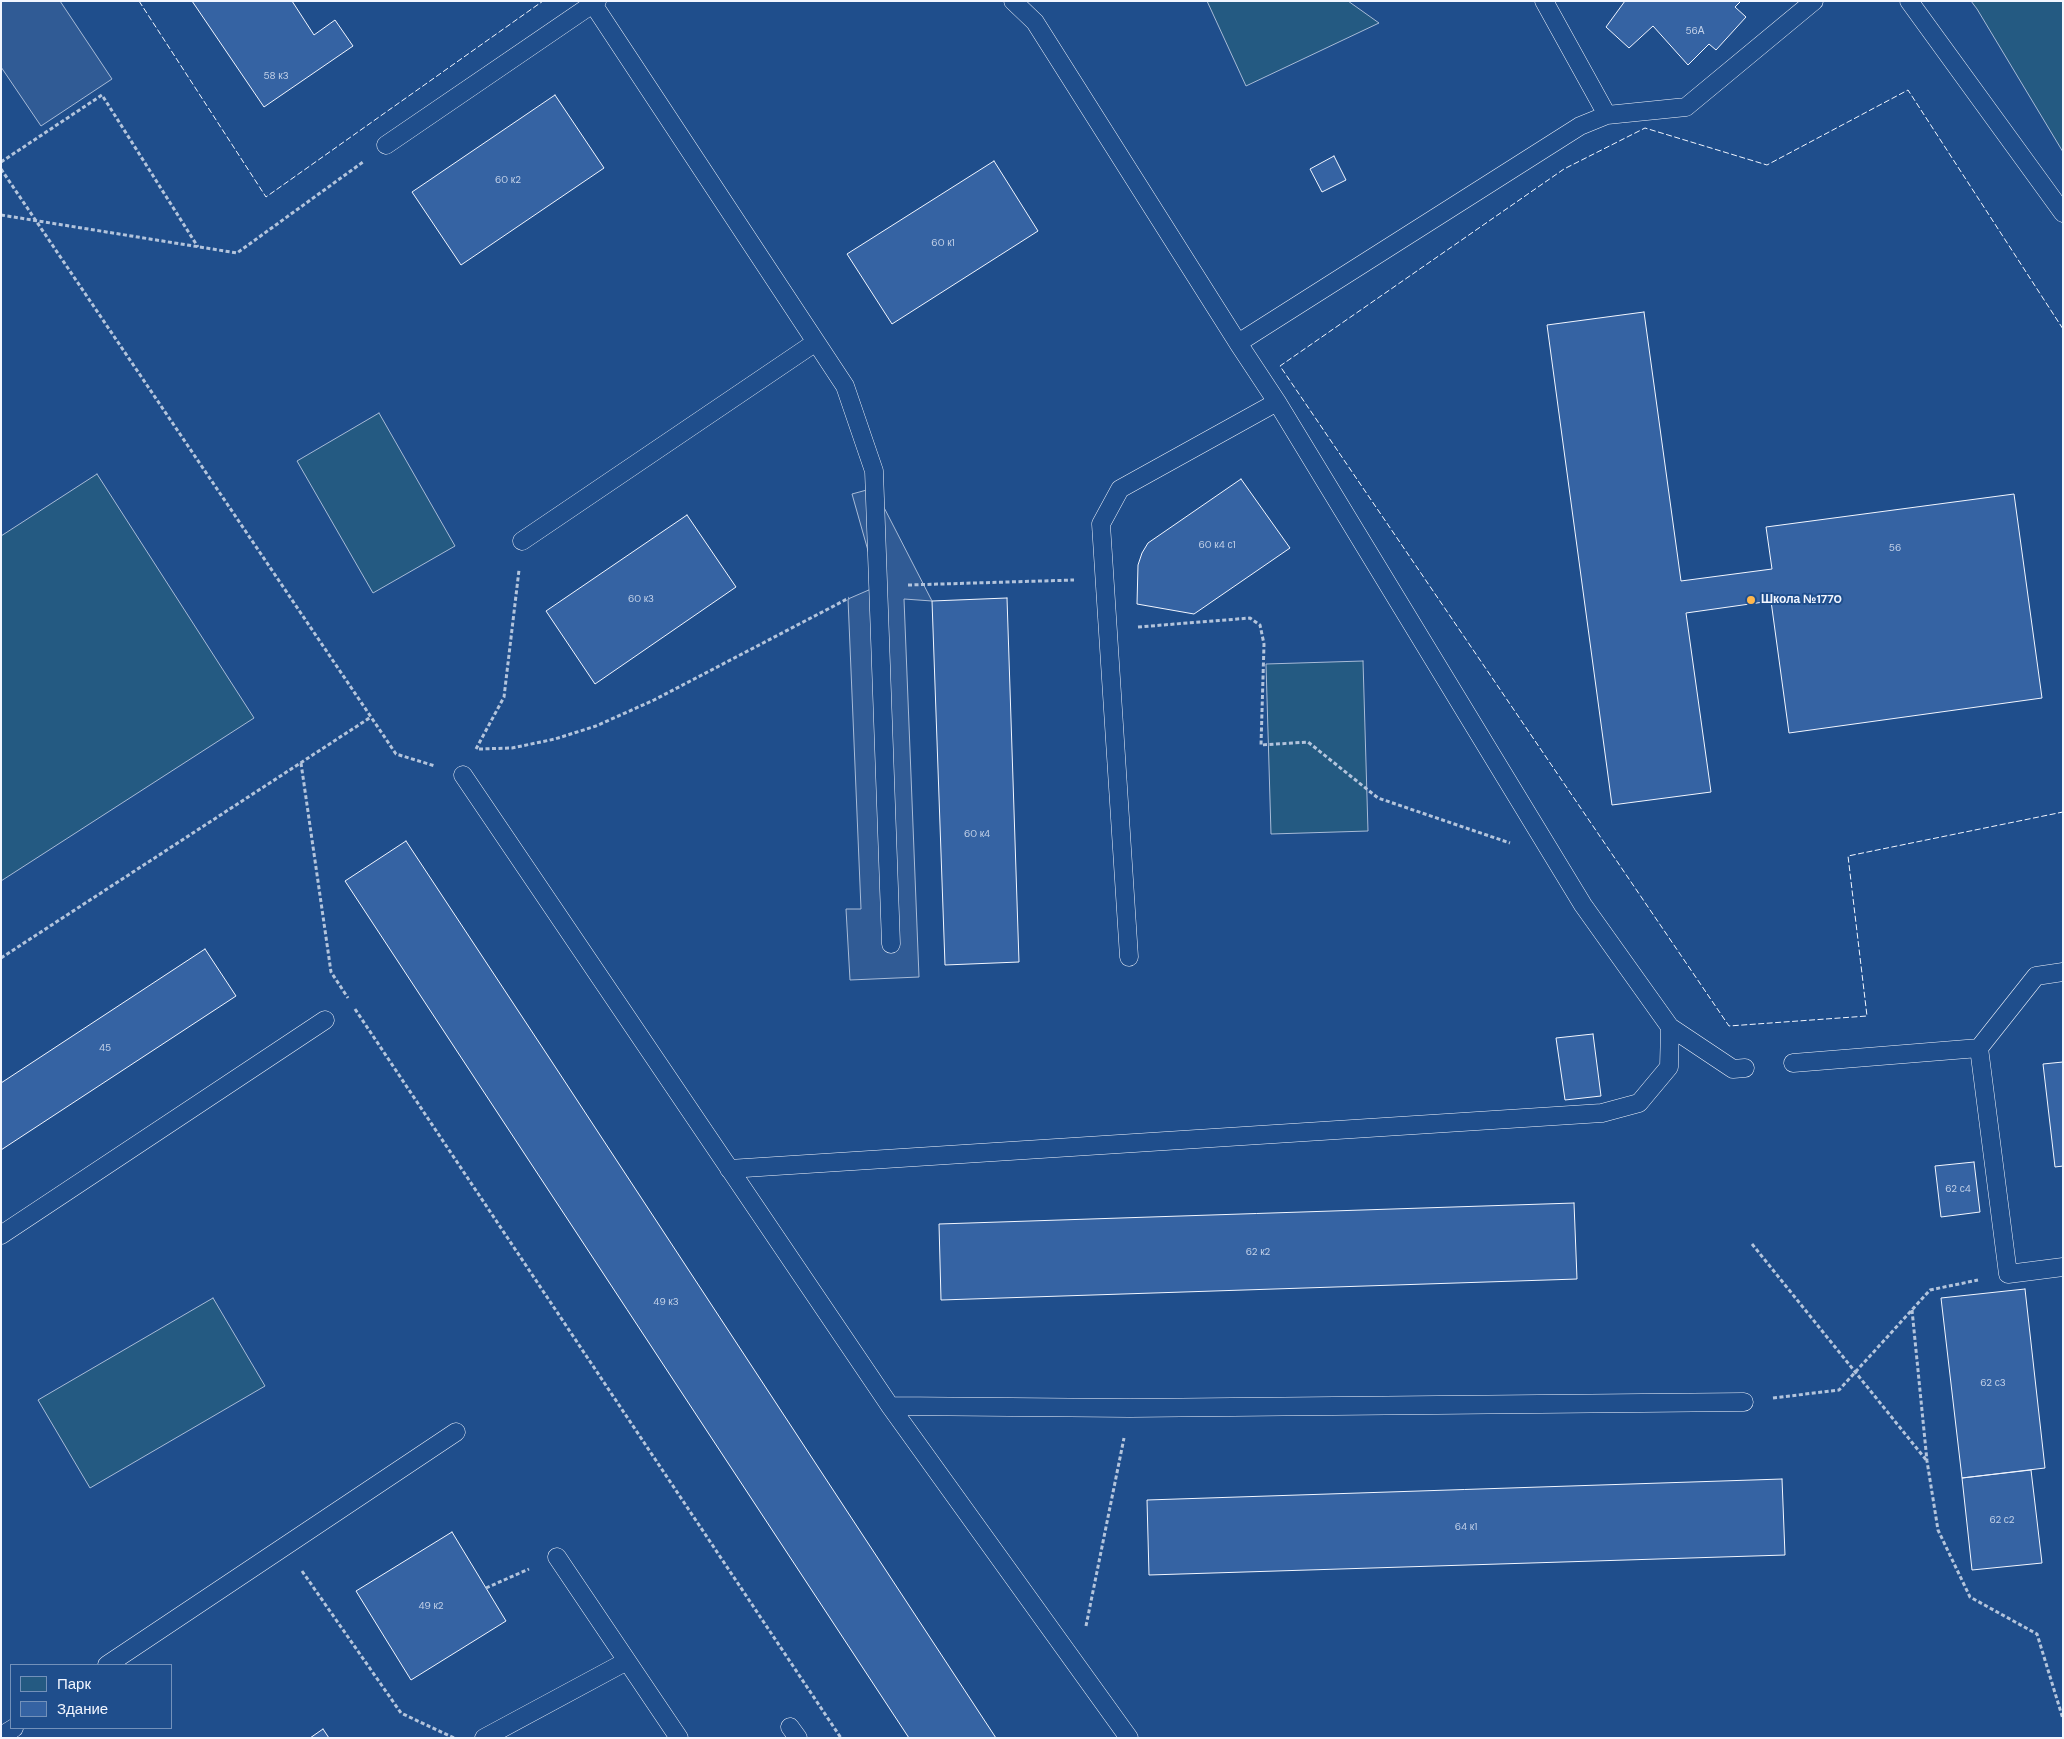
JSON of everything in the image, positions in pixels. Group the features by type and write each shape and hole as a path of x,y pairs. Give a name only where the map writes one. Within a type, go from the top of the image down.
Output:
{"lane":[{"path":"1013,1 1035,22 1277,402 1584,905 1670,1027 1733,1069 1746,1068"},
{"path":"1544,1 1607,116"},
{"path":"1238,343 1580,126 1607,116 1686,107 1814,1"},
{"path":"1909,1 2063,213"},
{"path":"386,145 595,3 846,386 874,471 891,944"},
{"path":"522,541 816,342"},
{"path":"1129,957 1101,524 1120,488 1277,402"},
{"path":"462,775 890,1406 1129,1738"},
{"path":"2063,972 2036,976 1979,1048 2008,1274 2063,1268"},
{"path":"1,1235 325,1020"},
{"path":"729,1170 1602,1113 1639,1102 1669,1067 1670,1027"},
{"path":"1793,1063 1979,1048"},
{"path":"890,1406 1130,1408 1744,1402"},
{"path":"108,1664 456,1432"},
{"path":"557,1557 679,1738"},
{"path":"484,1738 627,1661"},
{"path":"1,1736 12,1729"}],"path":[{"path":"1,162 102,95 198,247"},
{"path":"1,214 237,253 386,145"},
{"path":"1,169 396,754 462,775 504,697 522,541"},
{"path":"476,749 512,748 555,739 596,726 654,700 848,598 878,586 1104,579"},
{"path":"1108,630 1250,618 1260,625 1264,644 1261,745 1308,742 1378,798 1555,858"},
{"path":"1,958 371,717"},
{"path":"301,763 332,972 841,1738"},
{"path":"1752,1244 1927,1462"},
{"path":"1744,1402 1839,1390 1930,1290 2008,1274"},
{"path":"1912,1310 1927,1462 1938,1530 1970,1597 2037,1634 2063,1719"},
{"path":"1078,1666 1130,1408"},
{"path":"285,1546 401,1713 454,1738"},
{"path":"486,1588 557,1557"}],"green space":[{"path":"1207,1 1348,1 1379,23 1246,86"},
{"path":"1971,1 2063,1 2063,152 1977,9"},
{"path":"379,413 455,546 373,593 297,461"},
{"path":"97,474 254,718 1,881 1,536"},
{"path":"1363,661 1368,831 1271,834 1266,664"},
{"path":"213,1298 265,1386 90,1488 38,1400"}],"shaded area":[{"path":"1,1 60,1 112,79 41,126 1,67"},
{"path":"874,488 932,601 904,599 919,977 850,980 846,909 861,909 848,599 878,586 852,494"}],"building":[{"path":"192,1 292,1 314,35 335,20 353,46 264,107"},
{"path":"1625,1 1741,1 1735,7 1746,17 1716,50 1709,44 1688,65 1653,26 1629,48 1606,27"},
{"path":"555,95 604,168 461,265 412,192"},
{"path":"1334,156 1346,180 1322,192 1310,169"},
{"path":"994,161 1038,231 892,324 847,254"},
{"path":"1644,312 1681,581 1772,569 1766,527 2014,494 2042,698 1789,733 1771,601 1686,613 1711,792 1612,805 1547,325"},
{"path":"1241,479 1290,548 1194,614 1137,604 1138,565 1148,543"},
{"path":"687,515 736,587 595,684 546,611"},
{"path":"1007,598 1019,962 945,965 932,601"},
{"path":"406,841 996,1738 909,1738 345,881"},
{"path":"205,949 236,996 1,1150 1,1083"},
{"path":"1593,1034 1601,1096 1565,1100 1556,1038"},
{"path":"2063,1062 2063,1166 2055,1167 2043,1064"},
{"path":"1974,1162 1980,1212 1941,1217 1935,1166"},
{"path":"1574,1203 1577,1279 941,1300 939,1224"},
{"path":"2025,1289 2045,1468 1962,1478 1941,1298"},
{"path":"2031,1470 2042,1563 1972,1570 1962,1478"},
{"path":"1782,1479 1785,1555 1149,1575 1147,1500"},
{"path":"452,1532 506,1621 411,1680 356,1591"},
{"path":"323,1729 329,1738 310,1738"}],"fence":[{"path":"139,1 266,197 543,1"},
{"path":"2063,329 1908,90 1767,165 1645,128 1564,169 1280,366 1729,1026 1867,1016 1848,856 2063,812"}],"place":[{"name":"Школа №1770","path":"1751,600"}]}
